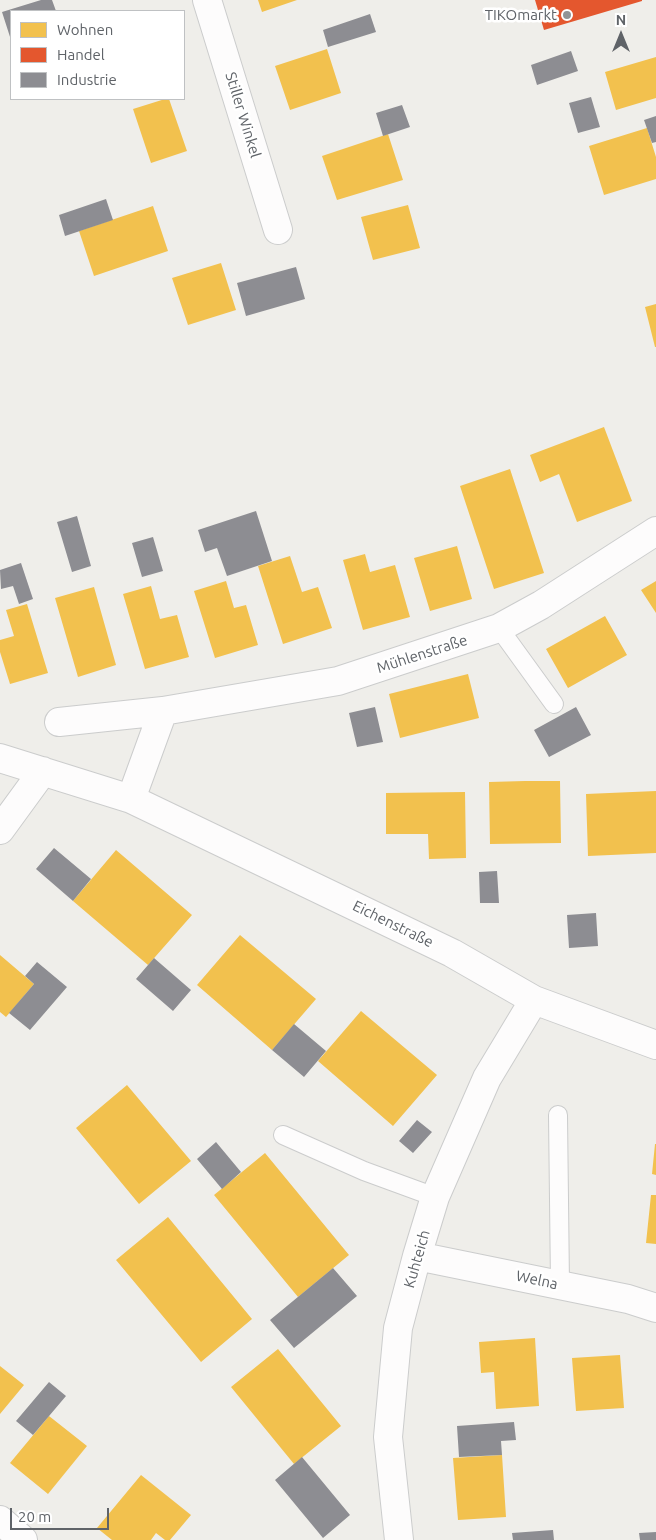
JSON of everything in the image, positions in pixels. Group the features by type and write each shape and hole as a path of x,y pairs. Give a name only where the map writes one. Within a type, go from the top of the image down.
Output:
{"street":[{"name":"Stiller Winkel","path":"207,0 278,230"},
{"name":"Mühlenstraße","path":"59,722 163,711 338,681 499,628 541,605 656,531"},
{"path":"0,758 131,799 163,711"},
{"path":"0,830 43,771"},
{"name":"Eichenstraße","path":"131,799 452,953 534,1000 656,1045"},
{"name":"Kuhteich","path":"399,1540 388,1437 398,1328 435,1197 487,1078 534,1000"},
{"name":"Welna","path":"417,1256 628,1299 656,1308"},
{"path":"0,1520 23,1540"}],"lane":[{"path":"499,628 554,704"},
{"path":"558,1116 560,1285"},
{"path":"283,1135 364,1171 435,1197"}],"building: Wohnen":[{"path":"258,0 297,0 262,12"},
{"path":"327,49 341,93 290,110 275,66"},
{"path":"656,57 656,98 616,110 605,72"},
{"path":"162,100 169,100 187,151 151,163 133,109"},
{"path":"647,128 656,157 656,179 604,195 589,146"},
{"path":"388,134 403,180 337,200 322,156"},
{"path":"408,205 420,248 373,260 361,217"},
{"path":"153,206 168,251 94,276 79,231"},
{"path":"221,263 236,310 188,325 172,278"},
{"path":"656,304 656,347 655,347 645,307"},
{"path":"604,427 632,501 577,522 559,474 540,482 530,455"},
{"path":"510,469 544,573 494,589 460,486"},
{"path":"457,546 472,599 430,611 414,558"},
{"path":"365,554 370,572 395,565 410,617 363,630 343,560"},
{"path":"290,556 302,592 318,587 332,628 283,644 258,566"},
{"path":"226,581 234,608 246,605 258,645 215,658 194,591"},
{"path":"656,581 656,613 641,590"},
{"path":"151,586 160,619 177,615 189,657 145,669 123,594"},
{"path":"94,587 116,665 78,677 55,598"},
{"path":"27,604 48,673 10,684 0,652 0,640 14,636 6,610"},
{"path":"605,616 627,655 568,688 546,649"},
{"path":"468,674 479,718 400,738 389,694"},
{"path":"560,781 561,843 490,844 489,782"},
{"path":"656,791 656,853 588,856 586,794"},
{"path":"465,792 466,858 429,859 428,834 386,834 386,793"},
{"path":"116,850 192,915 148,965 73,901"},
{"path":"240,935 316,999 272,1050 197,985"},
{"path":"0,955 34,984 6,1017 0,1012"},
{"path":"361,1011 437,1075 393,1126 318,1061"},
{"path":"127,1085 191,1161 139,1204 76,1128"},
{"path":"656,1144 656,1175 652,1174"},
{"path":"265,1153 349,1255 298,1297 214,1195"},
{"path":"651,1195 656,1195 656,1244 646,1243"},
{"path":"168,1217 252,1319 201,1362 116,1260"},
{"path":"535,1338 539,1406 496,1409 494,1372 481,1373 479,1342"},
{"path":"278,1349 341,1426 294,1464 231,1387"},
{"path":"620,1355 624,1408 576,1411 572,1358"},
{"path":"0,1366 24,1385 0,1414"},
{"path":"49,1416 87,1446 48,1494 10,1463"},
{"path":"502,1455 506,1517 458,1520 453,1458"},
{"path":"141,1475 191,1515 170,1540 165,1540 156,1533 151,1540 112,1540 97,1528"}],"building: Handel":[{"name":"TIKOmarkt","path":"535,0 642,0 642,1 544,30"}],"building: Industrie":[{"path":"41,0 52,0 56,10 10,10 10,37 2,12"},
{"path":"370,14 376,32 328,47 323,30"},
{"path":"571,51 578,71 537,85 531,65"},
{"path":"591,97 600,127 578,133 569,103"},
{"path":"402,105 410,127 383,136 376,113"},
{"path":"656,116 656,142 652,143 644,120"},
{"path":"106,199 113,220 65,236 59,215"},
{"path":"296,267 305,299 246,316 237,283"},
{"path":"256,511 272,561 227,576 217,548 205,552 198,530"},
{"path":"77,516 91,566 72,572 57,522"},
{"path":"153,537 163,571 142,577 132,543"},
{"path":"21,563 33,599 19,604 13,586 1,589 0,570"},
{"path":"375,707 383,742 357,747 349,713"},
{"path":"576,707 591,735 549,757 534,730"},
{"path":"54,848 91,879 73,901 36,869"},
{"path":"497,871 499,903 480,903 479,872"},
{"path":"596,913 598,946 569,948 567,915"},
{"path":"154,958 191,990 173,1011 136,979"},
{"path":"37,962 67,987 30,1030 9,1013 34,984 25,976"},
{"path":"294,1024 326,1051 304,1077 272,1050"},
{"path":"417,1120 432,1132 413,1153 399,1141"},
{"path":"216,1142 241,1172 222,1189 197,1159"},
{"path":"333,1268 357,1296 294,1348 270,1320"},
{"path":"49,1382 66,1396 33,1435 16,1421"},
{"path":"514,1422 516,1440 501,1441 502,1455 459,1457 457,1426"},
{"path":"302,1457 350,1515 323,1538 275,1480"},
{"path":"553,1530 554,1540 513,1540 512,1533"},
{"path":"656,1532 656,1540 640,1540 639,1533"}],"place":[{"name":"TIKOmarkt","path":"567,15"}]}
